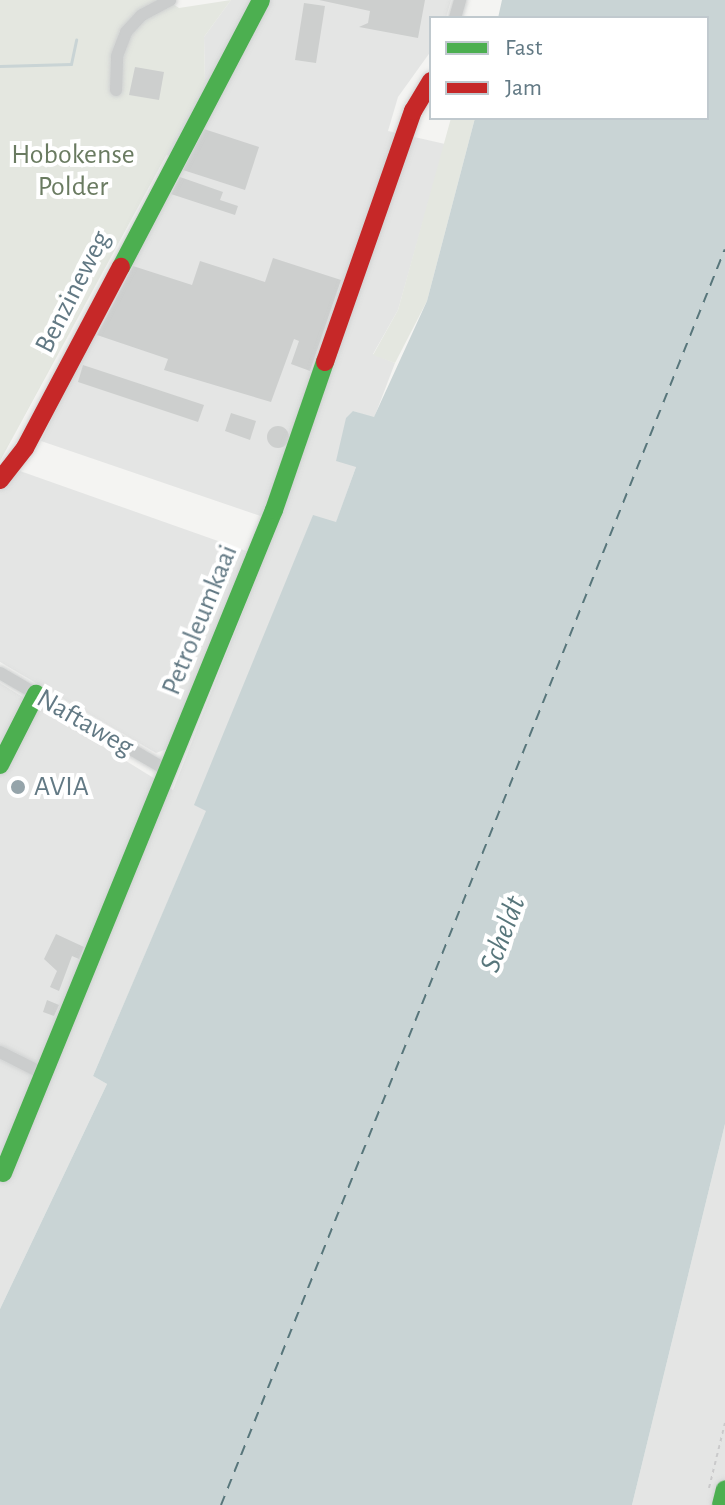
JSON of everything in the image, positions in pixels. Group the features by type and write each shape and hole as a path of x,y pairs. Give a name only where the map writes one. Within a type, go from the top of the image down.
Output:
{"street":[{"path":"116,90 117,56 126,32 142,15 170,0"},
{"name":"Benzineweg","path":"0,480 25,448 261,0"},
{"name":"Petroleumkaai","path":"3,1173 40,1072 170,772 274,510 413,111 429,84"},
{"name":"Naftaweg","path":"0,673 170,772"},
{"path":"0,765 36,694"},
{"path":"0,1052 40,1072"},
{"path":"714,1500 725,1489"}],"path":[{"path":"714,1500 725,1423"}],"shaded area":[{"path":"231,0 451,0 447,16 429,16 429,54 398,97 388,131 445,144 398,310 373,354 395,363 374,418 353,411 356,467 336,523 313,516 195,805 207,810 93,1076 107,1084 0,1309 0,683 173,790 278,522 41,441 108,297 184,163 165,154 205,84 204,37"},
{"path":"20,471 252,553 167,749 156,753 0,662 0,489"},
{"path":"725,1124 725,1489 721,1505 632,1505"}],"green space":[{"name":"Hobokense Polder","path":"0,0 167,0 179,8 231,0 204,37 205,84 0,461"},
{"path":"450,120 474,120 427,301 395,363 373,355 398,310"}],"water":[{"name":"Scheldt","path":"502,0 725,0 725,1124 632,1505 0,1505 0,1309 107,1084 93,1076 206,811 194,805 313,515 336,522 356,467 336,461 346,418 353,411 374,417 427,301 474,120 709,120 709,16 498,16"}],"building":[{"path":"319,0 425,0 418,38 359,27 368,23 370,11"},
{"path":"304,3 325,6 316,63 295,60"},
{"path":"135,67 164,72 159,100 129,95"},
{"path":"204,129 259,147 245,190 183,170"},
{"path":"180,177 223,192 220,200 238,206 235,215 171,194"},
{"path":"273,258 341,280 310,371 291,364 299,341 294,339 271,402 164,370 168,359 97,335 133,266 192,285 200,261 265,282"},
{"path":"83,365 204,405 198,422 78,382"},
{"path":"231,413 256,421 250,440 225,431"},
{"path":"274,426 282,426 289,437 282,448 274,448 267,441 267,433"},
{"path":"56,934 84,947 79,959 72,956 59,991 50,987 57,971 44,959"},
{"path":"47,1000 59,1005 54,1016 43,1012"}],"waterway":[{"path":"0,66 71,64 76,40"}],"ferry route":[{"path":"221,1505 725,249"}],"traffic: fast":[{"path":"121,267 261,0"},
{"path":"3,1173 274,510 325,362"},
{"path":"0,765 36,694"},
{"path":"721,1505 725,1489"}],"traffic: jam":[{"path":"325,362 413,111 429,84"},
{"path":"0,480 25,448 121,267"}],"place":[{"name":"AVIA","path":"18,787"}]}
